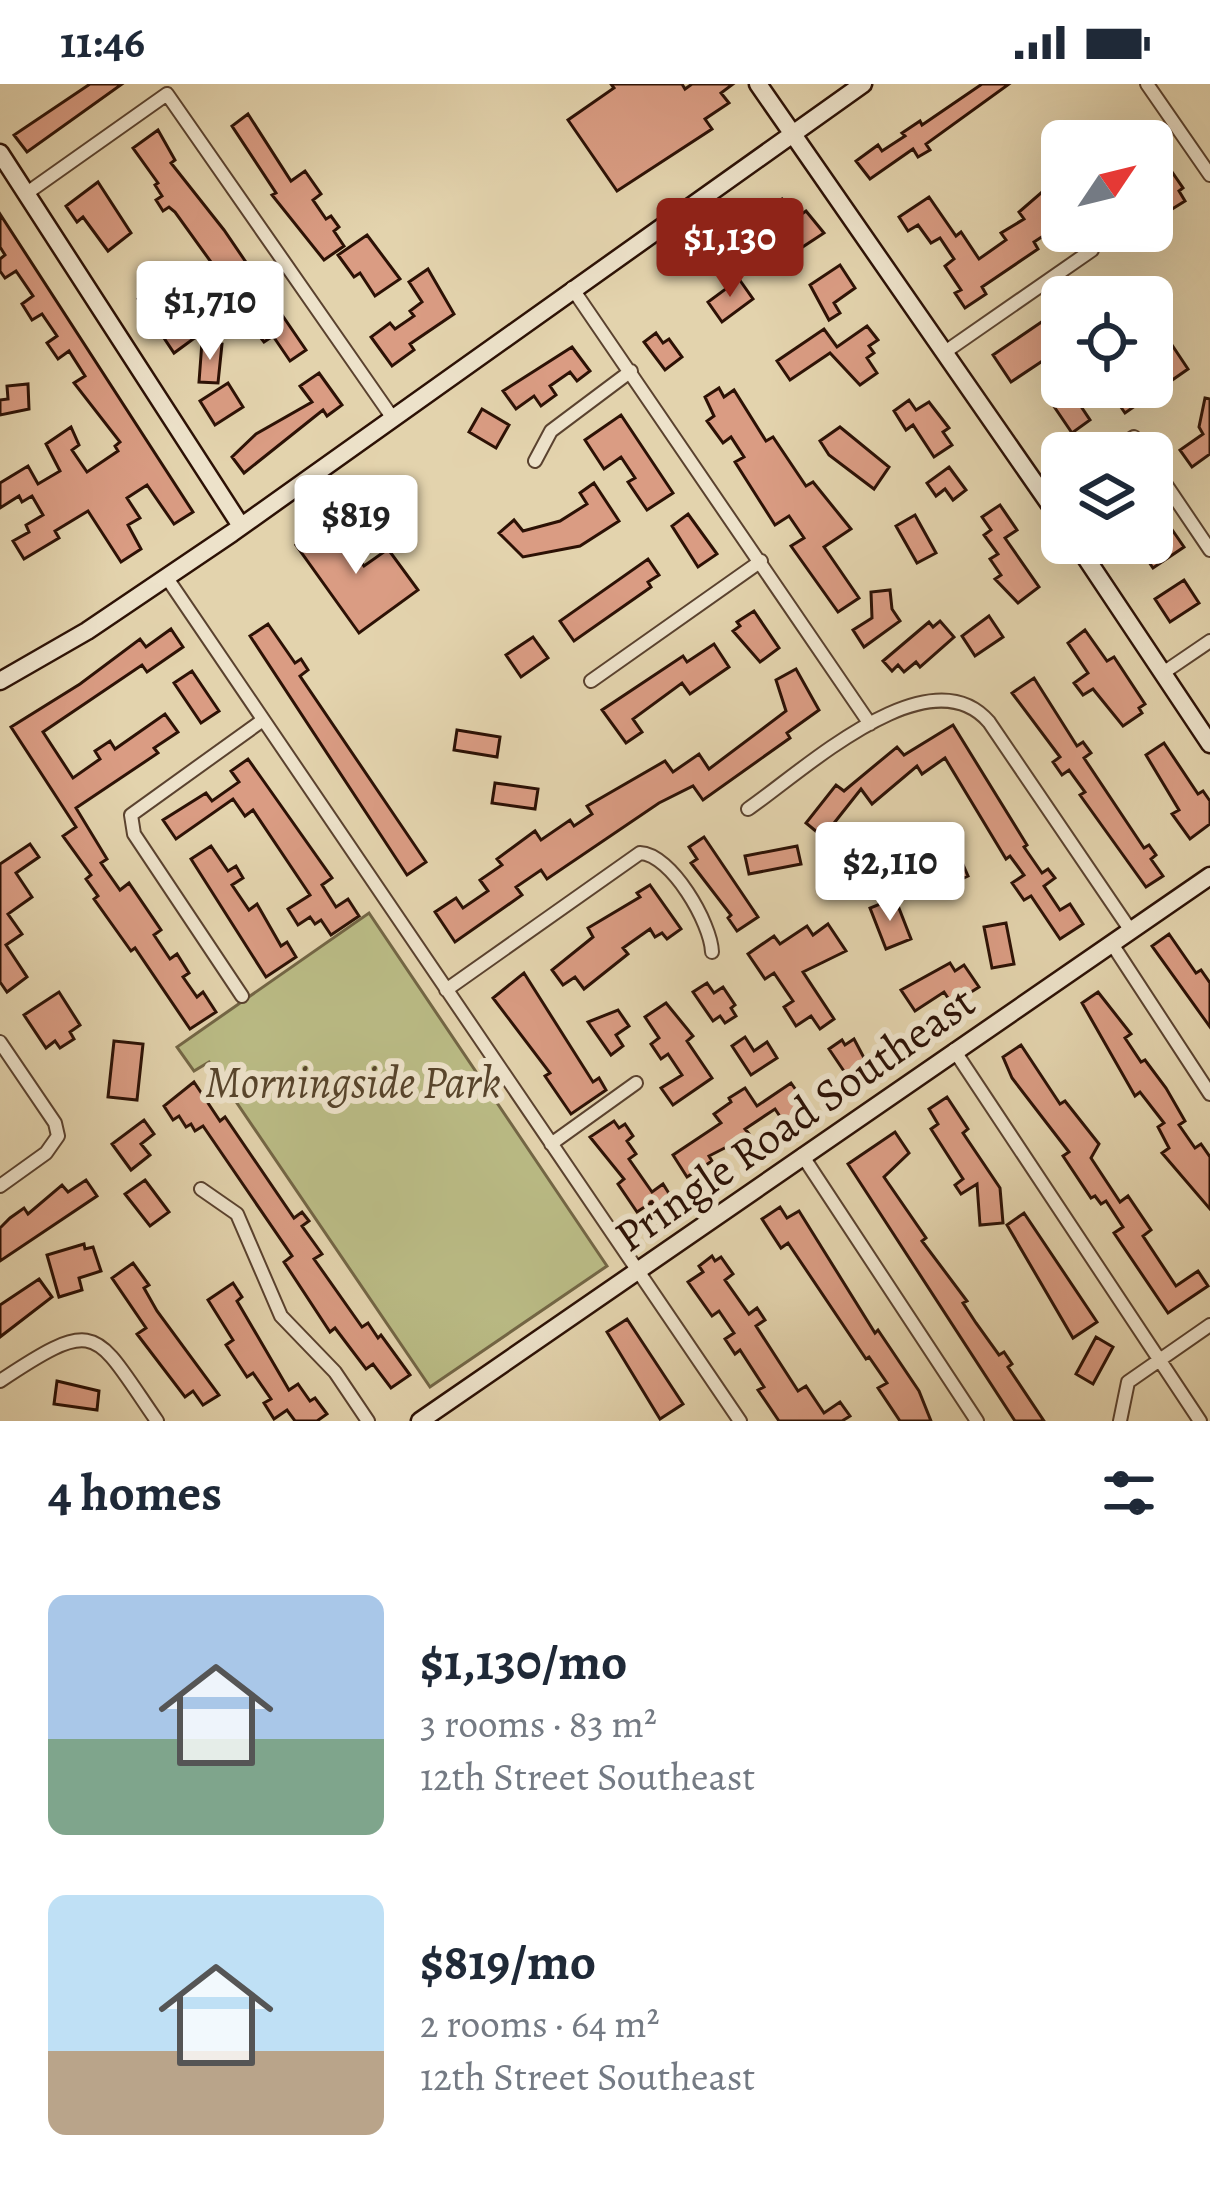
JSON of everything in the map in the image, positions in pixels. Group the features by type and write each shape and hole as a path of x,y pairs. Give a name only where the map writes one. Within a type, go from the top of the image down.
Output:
{"main road":[{"path":"758,84 1041,490"},
{"path":"0,681 167,578 863,84"},
{"path":"0,153 241,526"},
{"path":"1090,564 1210,744"},
{"name":"Pringle Road Southeast","path":"420,1421 1210,876"}],"street":[{"path":"1148,84 1210,175"},
{"path":"27,193 167,94 392,417"},
{"path":"945,352 1090,252"},
{"path":"572,288 871,724"},
{"path":"535,461 550,430 631,371"},
{"path":"1173,495 1210,550"},
{"path":"590,680 760,561"},
{"path":"167,578 740,1421"},
{"path":"1163,673 1210,641"},
{"path":"748,809 892,710 931,699 960,700 989,722 1131,931"},
{"path":"242,996 134,834 130,815 263,720"},
{"path":"446,990 640,853 664,861 709,929 712,952"},
{"path":"1112,944 1210,1094"},
{"path":"0,1042 55,1123 58,1136 46,1153 0,1186"},
{"path":"954,1050 1200,1421"},
{"path":"551,1144 636,1083"},
{"path":"802,1155 976,1421"},
{"path":"201,1189 237,1214 281,1316 334,1372 368,1421"},
{"path":"1120,1421 1128,1382 1210,1325"},
{"path":"0,1381 57,1342 82,1340 108,1351 157,1421"}],"green space":[{"name":"Morningside Park","path":"369,913 607,1266 430,1387 209,1062 194,1071 177,1047"}],"building":[{"path":"90,84 122,84 27,152 14,135"},
{"path":"611,84 682,84 685,89 692,84 733,84 721,93 729,103 705,119 712,129 617,191 568,120 614,88"},
{"path":"982,84 1009,84 926,144 930,150 918,157 913,149 870,179 856,161 878,145 882,151 905,136 902,133 920,121 922,125"},
{"path":"248,114 291,181 305,171 321,194 313,200 326,219 331,216 339,227 334,231 344,246 324,260 272,195 276,193 232,126"},
{"path":"158,130 175,160 171,163 224,230 306,350 290,361 273,336 264,342 257,333 265,327 226,271 221,276 175,212 169,207 163,211 156,200 162,196 158,183 133,148"},
{"path":"1173,173 1183,188 1179,191 1185,201 1173,208"},
{"path":"98,182 131,233 108,251 83,217 77,222 66,206"},
{"path":"1041,193 1041,237 1034,242 1038,249 982,287 986,294 965,308 955,293 961,290 945,266 954,259 940,238 931,243 918,225 908,231 899,217 929,197 979,259 1006,240 1001,233 1024,219 1019,212"},
{"path":"782,199 796,218 806,211 824,233 801,248 779,227 773,231 761,214"},
{"path":"0,214 193,512 174,524 147,485 127,498 140,518 128,525 141,549 121,562 88,511 55,531 59,538 24,559 13,541 29,532 26,525 43,515 32,496 22,502 19,496 0,508 0,483 28,466 38,484 60,471 46,444 71,427 79,445 72,450 87,472 118,451 115,446 120,442 74,383 85,376 69,351 58,359 47,343 57,336 42,314 32,320 22,304 33,296 16,271 5,278 0,271 5,255 0,247"},
{"path":"367,235 400,279 375,296 360,273 354,277 338,255"},
{"path":"840,265 855,288 834,303 840,313 829,320 810,285"},
{"path":"428,269 454,314 410,344 414,350 392,366 371,337 390,323 395,329 414,316 410,311 422,302 409,282"},
{"path":"739,279 753,299 722,322 708,302"},
{"path":"160,284 200,334 174,353 138,299"},
{"path":"1041,322 1041,362 1011,382 993,355"},
{"path":"867,326 878,340 869,346 874,353 867,358 877,373 860,385 830,353 790,380 777,361 824,329 837,347"},
{"path":"656,333 663,343 669,339 682,357 665,370 644,342"},
{"path":"202,342 222,344 218,383 199,382"},
{"path":"1173,346 1188,369 1173,379"},
{"path":"572,347 590,371 577,381 570,372 550,386 556,395 541,406 534,396 516,409 503,391"},
{"path":"319,373 342,405 327,416 323,410 244,473 232,457 256,434 312,402 300,386"},
{"path":"228,383 243,407 215,425 200,401"},
{"path":"28,384 29,409 0,415 0,400 8,399 7,386"},
{"path":"719,388 724,397 734,390 766,441 773,437 806,486 813,482 851,529 824,547 859,598 838,612 791,546 804,538 789,516 775,525 735,462 744,457 731,437 723,443 707,421 714,416 705,397"},
{"path":"1205,398 1210,399 1210,454 1192,467 1180,450 1203,434 1199,427"},
{"path":"909,400 916,410 929,402 949,428 943,432 952,445 934,457 913,425 906,430 894,411"},
{"path":"1055,408 1082,408 1090,420 1071,432"},
{"path":"482,409 509,425 496,448 469,432"},
{"path":"621,415 673,493 647,510 628,482 635,478 621,457 604,469 585,440"},
{"path":"840,427 889,467 874,489 829,455 820,441"},
{"path":"949,467 966,490 953,500 945,489 936,496 927,483"},
{"path":"594,483 619,521 580,546 523,557 499,533 514,520 523,531 560,521 587,504 580,493"},
{"path":"1000,505 1017,530 1005,538 1039,587 1018,603 995,579 1001,575 990,559 998,554 984,535 991,530 982,517"},
{"path":"688,514 717,554 698,567 672,526"},
{"path":"915,515 936,553 917,563 896,526"},
{"path":"330,520 364,566 388,549 418,590 359,633 296,545"},
{"path":"1173,531 1184,547 1173,554"},
{"path":"648,559 659,575 648,582 651,587 574,641 560,621"},
{"path":"1184,580 1199,603 1170,622 1155,599"},
{"path":"890,590 892,609 900,621 864,647 853,630 872,618 871,592"},
{"path":"754,611 779,648 760,662 733,631 740,626 737,622"},
{"path":"989,616 1003,637 975,656 962,636"},
{"path":"940,621 954,637 920,667 916,662 904,672 898,665 892,671 883,661 929,622 933,627"},
{"path":"268,624 295,663 301,659 308,670 300,676 426,862 407,875 250,636"},
{"path":"171,629 183,647 147,672 142,665 43,732 73,778 100,759 95,751 110,741 115,749 165,714 178,732 154,748 158,753 76,808 107,859 101,863 120,890 129,883 161,930 154,935 170,959 177,954 189,973 183,977 197,997 203,992 216,1012 190,1029 135,948 131,951 94,899 98,896 86,879 91,875 63,836 76,827 11,727 140,639 146,647"},
{"path":"1085,630 1107,661 1114,657 1145,704 1139,708 1142,713 1123,726 1093,689 1083,695 1074,683 1088,673 1068,643"},
{"path":"533,637 548,658 521,677 506,655"},
{"path":"714,644 729,667 690,694 682,683 633,719 642,732 626,743 602,710 683,656 687,662"},
{"path":"796,669 819,710 787,733 790,738 703,800 693,786 659,803 547,879 541,870 516,887 522,895 455,942 435,912 456,898 463,908 488,891 480,880 502,865 497,859 535,831 541,840 570,820 574,826 592,814 587,806 665,761 673,772 699,754 709,769 786,711 776,680"},
{"path":"192,671 219,711 201,723 174,683"},
{"path":"1034,678 1077,746 1083,742 1091,753 1084,758 1144,848 1149,845 1156,855 1151,859 1163,876 1146,887 1080,795 1085,792 1069,770 1062,775 1053,762 1060,757 1012,693"},
{"path":"953,725 1024,847 1042,873 1048,869 1055,878 1044,886 1060,910 1070,904 1083,924 1060,939 1031,896 1024,900 1012,883 1024,875 1010,856 1006,859 945,758 922,774 917,766 872,804 861,789 823,837 806,823 836,785 844,791 897,747 904,755"},
{"path":"457,730 500,737 497,757 454,750"},
{"path":"1164,743 1198,794 1203,791 1210,801 1210,824 1190,839 1172,814 1179,810 1146,755"},
{"path":"248,759 332,878 322,885 336,907 348,899 359,916 331,935 321,920 315,924 310,917 298,925 288,909 310,895 253,810 245,816 233,799 176,839 163,820 206,793 212,801 239,782 231,771"},
{"path":"495,783 538,789 535,809 492,803"},
{"path":"704,837 758,917 737,931 728,918 731,915 691,863 697,859 689,847"},
{"path":"951,837 968,876 939,889 933,875 942,871 931,845"},
{"path":"30,844 39,857 16,873 32,897 8,914 22,934 6,945 27,977 7,992 0,982 0,864"},
{"path":"211,846 228,871 236,866 243,878 232,885 249,910 257,904 281,946 287,942 296,957 266,977 191,859"},
{"path":"797,846 801,864 749,874 745,856"},
{"path":"650,885 681,929 667,939 662,933 655,937 650,929 623,948 628,954 584,989 575,977 563,985 552,970 593,937 588,928 640,897 637,893"},
{"path":"895,898 911,939 886,949 870,908"},
{"path":"1006,923 1014,964 992,968 984,927"},
{"path":"828,924 846,951 803,972 834,1019 820,1029 811,1016 796,1026 784,1007 793,1001 774,973 765,979 748,954 774,936 780,944 807,926 813,935"},
{"path":"1169,934 1196,973 1201,970 1210,983 1210,1027 1152,946"},
{"path":"950,963 955,971 964,965 979,987 952,1004 944,992 915,1011 901,990"},
{"path":"524,973 593,1082 599,1078 606,1090 571,1114 545,1076 550,1073 493,998"},
{"path":"707,983 714,993 723,987 736,1016 725,1023 720,1016 713,1021 693,992"},
{"path":"59,992 80,1025 70,1032 74,1039 60,1048 55,1041 46,1048 24,1015"},
{"path":"1098,992 1131,1034 1125,1038 1141,1062 1145,1060 1166,1088 1185,1121 1179,1125 1195,1148 1201,1144 1210,1157 1210,1209 1162,1153 1169,1148 1158,1127 1164,1123 1140,1092 1135,1096 1082,1003"},
{"path":"666,1003 693,1036 687,1041 712,1078 673,1105 661,1088 682,1075 668,1054 661,1059 651,1044 659,1038 645,1017"},
{"path":"618,1010 629,1026 616,1035 623,1046 611,1055 588,1022"},
{"path":"745,1037 754,1051 767,1042 777,1058 751,1075 732,1046"},
{"path":"854,1039 871,1071 852,1083 829,1049"},
{"path":"114,1041 143,1044 137,1100 108,1097"},
{"path":"1021,1045 1060,1104 1065,1101 1099,1144 1091,1158 1120,1202 1128,1196 1151,1230 1143,1236 1176,1286 1198,1271 1208,1286 1168,1313 1114,1233 1123,1227 1106,1201 1101,1204 1095,1196 1091,1198 1063,1156 1069,1152 1012,1078 1003,1057"},
{"path":"194,1082 220,1121 225,1117 294,1218 302,1212 309,1221 302,1226 322,1254 314,1259 362,1327 368,1323 378,1338 381,1335 410,1375 391,1388 373,1364 366,1369 335,1328 330,1332 284,1262 292,1256 203,1126 195,1131 179,1116 173,1120 164,1106"},
{"path":"791,1083 811,1111 787,1127 775,1109 745,1129 750,1135 709,1156 712,1161 687,1177 673,1155 721,1123 714,1114 731,1102 729,1098 745,1088 757,1106"},
{"path":"947,1097 968,1129 963,1133 1000,1188 1003,1223 980,1225 977,1184 961,1194 955,1185 963,1179 931,1129 938,1124 929,1109"},
{"path":"144,1120 154,1134 141,1144 150,1155 131,1170 112,1144"},
{"path":"614,1121 619,1128 625,1124 633,1136 627,1141 636,1154 629,1159 652,1192 663,1184 670,1195 655,1206 652,1202 637,1212 618,1184 624,1179 590,1137"},
{"path":"895,1132 909,1153 884,1177 926,1238 922,1241 967,1301 963,1303 976,1323 999,1355 1004,1352 1012,1364 1008,1367 1044,1421 1015,1421 848,1164"},
{"path":"86,1180 97,1196 0,1261 0,1228 10,1218 24,1208 28,1214 62,1185 68,1192"},
{"path":"145,1180 169,1212 150,1226 125,1194"},
{"path":"780,1207 787,1218 799,1211 875,1333 878,1330 919,1391 931,1421 900,1421 878,1388 887,1383 788,1243 781,1248 762,1219"},
{"path":"1024,1213 1097,1322 1073,1338 1007,1225"},
{"path":"84,1244 85,1249 93,1247 101,1271 79,1278 82,1290 59,1297 47,1255"},
{"path":"712,1256 715,1261 721,1257 733,1274 725,1280 749,1314 757,1308 765,1320 756,1326 798,1391 806,1386 824,1413 840,1402 850,1416 842,1421 779,1421 740,1350 735,1354 725,1339 734,1333 719,1311 712,1316 688,1282 703,1272 699,1266"},
{"path":"133,1263 149,1285 144,1288 157,1311 219,1395 203,1405 193,1391 185,1397 137,1334 146,1328 112,1278"},
{"path":"39,1279 52,1297 0,1337 0,1305"},
{"path":"233,1283 242,1297 237,1301 289,1390 298,1384 327,1414 317,1421 295,1421 287,1410 274,1419 264,1403 271,1399 253,1373 247,1377 226,1345 233,1340 208,1300"},
{"path":"627,1319 683,1404 660,1419 607,1332"},
{"path":"1096,1337 1113,1347 1093,1384 1076,1374"},
{"path":"57,1381 99,1391 97,1410 54,1404"}]}
